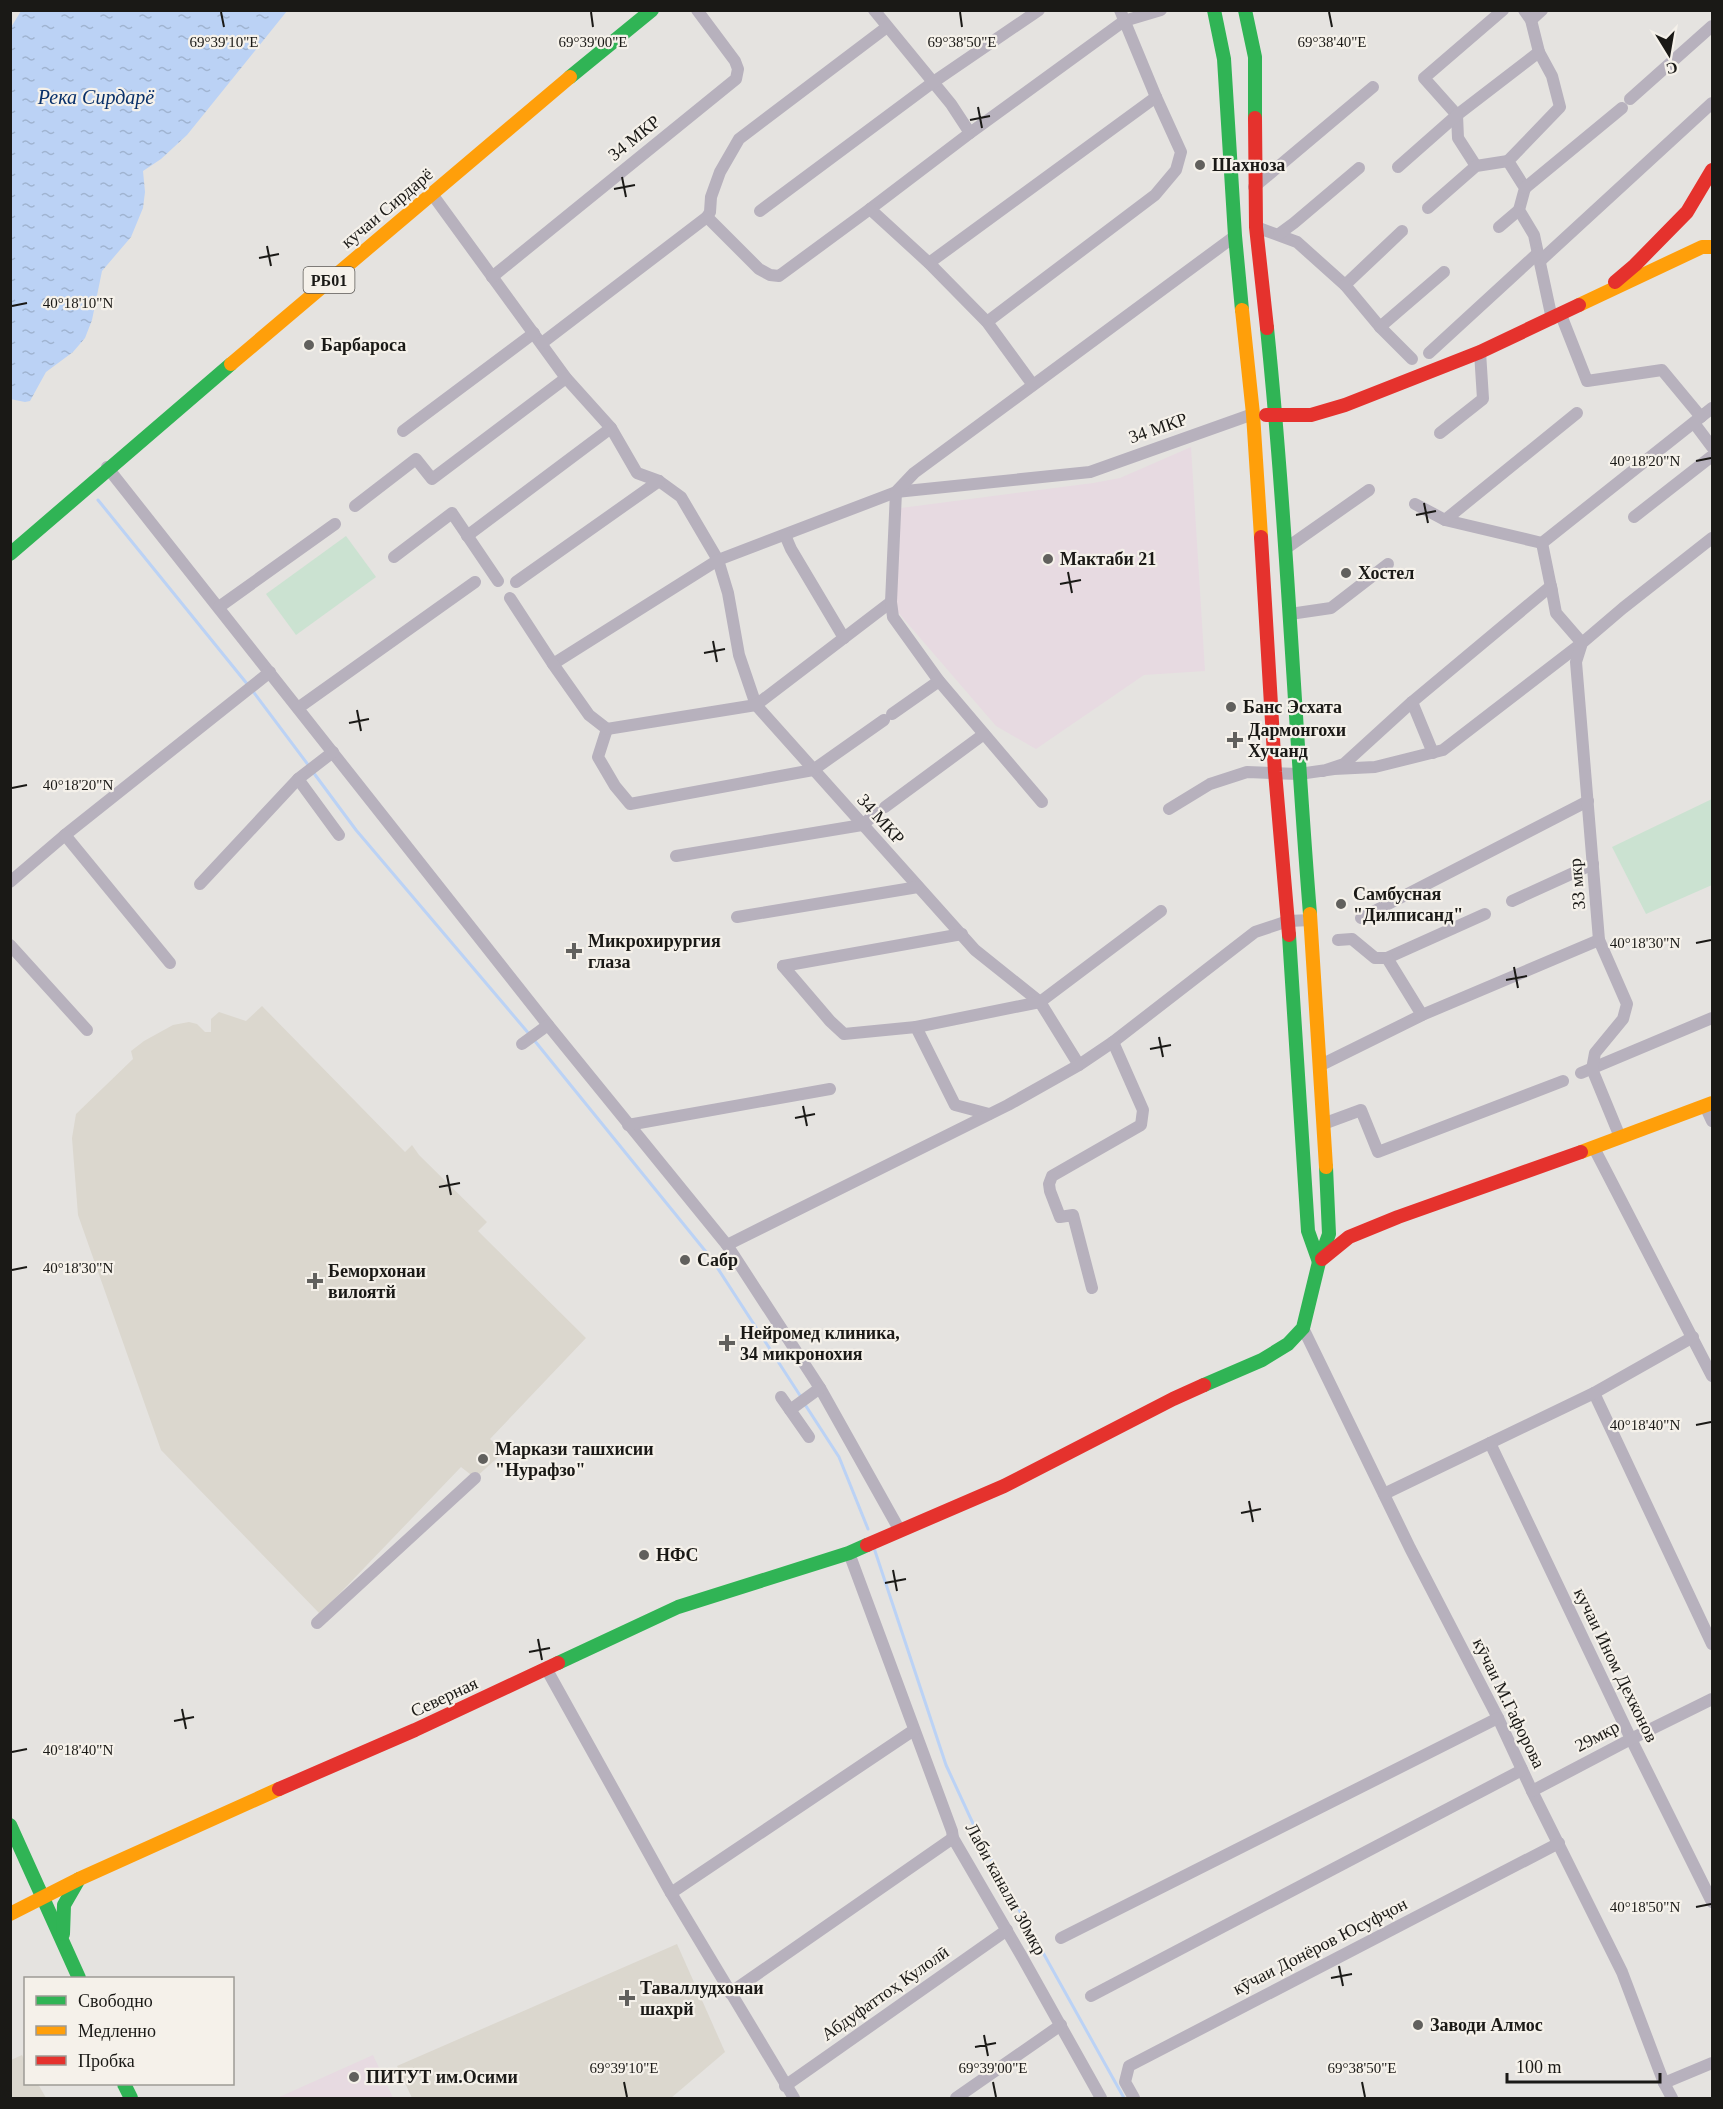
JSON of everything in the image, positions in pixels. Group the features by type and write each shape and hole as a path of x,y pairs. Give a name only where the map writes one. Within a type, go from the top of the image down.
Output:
{"main road":[{"name":"РБ01","path":"10,542 106,465 633,10"},
{"name":"кучаи Сирдарё","path":"10,554 106,465 652,10"},
{"path":"1214,10 1224,59 1234,236 1253,414 1275,772 1308,1231 1319,1262"},
{"path":"1245,10 1255,57 1256,227 1276,415 1299,774 1321,1065 1329,1218 1329,1234 1319,1262 1303,1328"},
{"path":"1556,317 1614,283 1635,265 1687,212 1713,170"},
{"path":"1253,414 1311,416 1345,405 1480,352 1702,247 1713,247"},
{"path":"1319,1262 1349,1237 1398,1217 1594,1148 1709,1104"},
{"path":"1304,1175 1327,1175"},
{"path":"1329,1218 1333,1228 1349,1237"},
{"name":"Северная","path":"11,1914 79,1879 547,1670 678,1607 849,1553 1004,1486 1173,1399 1262,1360 1288,1344 1303,1328"},
{"path":"10,1825 79,1977"},
{"path":"11,1914 25,1894 29,1866"},
{"path":"64,1944 63,1912 69,1895 79,1879"}],"street":[{"name":"34 МКР","path":"492,277 736,79 738,69 735,62 697,10"},
{"path":"874,10 951,104 970,133"},
{"path":"760,211 932,83 1039,10"},
{"path":"707,217 759,269 770,275 779,276 1122,16 1161,10"},
{"path":"1476,166 1458,138 1456,115 1424,78 1503,10"},
{"path":"1428,208 1476,166 1508,161 1560,107 1552,76 1539,52 1527,15 1542,10"},
{"path":"987,322 1155,195 1176,170 1181,152 1122,16"},
{"path":"403,431 707,217 720,172 739,139 887,27"},
{"path":"1499,227 1519,210 1525,188 1626,104 1713,27"},
{"path":"1398,167 1456,115 1539,52"},
{"path":"1254,187 1373,87"},
{"path":"929,263 1156,97"},
{"path":"1429,353 1713,103"},
{"path":"1508,161 1525,188"},
{"path":"1279,234 1359,168"},
{"path":"432,194 566,378 611,428 637,473 659,481 681,497 718,560 728,593 739,655 756,705"},
{"path":"870,209 929,263 987,322 1033,385"},
{"path":"1519,210 1534,235 1556,317 1587,381 1662,370 1713,447"},
{"path":"1256,227 1297,242 1345,285 1380,327 1412,359"},
{"path":"1345,285 1402,231"},
{"name":"34 МКР","path":"896,492 914,473 1234,236"},
{"path":"1380,327 1444,272"},
{"path":"1440,433 1483,399 1480,352"},
{"path":"355,506 416,459 432,479 566,378"},
{"path":"1542,543 1713,408"},
{"path":"1445,520 1577,413"},
{"name":"34 МКР","path":"553,664 718,560 896,492 1090,472 1253,414"},
{"path":"468,536 611,428"},
{"path":"1634,517 1713,456"},
{"path":"106,465 548,1025 727,1245 820,1388 899,1530"},
{"path":"516,582 659,481"},
{"path":"1285,549 1369,490"},
{"path":"896,492 891,602 893,617 939,681 1042,802"},
{"path":"1415,504 1445,520 1542,543"},
{"path":"394,557 452,513 498,581"},
{"path":"219,607 335,524"},
{"path":"785,535 844,638"},
{"path":"1169,809 1210,784 1247,772 1299,774 1376,767 1443,750 1707,547 1713,538"},
{"path":"1542,543 1556,613 1582,643"},
{"path":"1290,614 1331,608 1388,564"},
{"path":"298,708 475,582"},
{"path":"1323,771 1344,764 1412,702 1551,586"},
{"path":"510,598 589,715 607,729 756,705 891,602"},
{"name":"33 мкр","path":"1582,643 1576,662 1599,940 1627,1004 1623,1019 1595,1053 1586,1072"},
{"path":"10,882 65,835 270,672"},
{"path":"607,729 598,757 615,786 630,804 813,771 939,681"},
{"path":"1412,702 1433,753"},
{"name":"34 МКР","path":"756,705 975,950 1040,1002 1079,1065"},
{"path":"676,856 862,825 984,734"},
{"path":"200,884 298,779 333,752"},
{"path":"298,779 339,835"},
{"path":"1361,918 1588,801"},
{"path":"65,835 170,963"},
{"path":"1512,901 1593,864"},
{"path":"737,917 918,887"},
{"path":"962,934 783,966 844,1034 916,1027 1040,1002 1161,910"},
{"path":"1338,940 1352,939 1375,958 1387,958 1485,914"},
{"path":"727,1245 989,1114 1079,1065 1113,1042 1255,932 1287,921 1311,920"},
{"path":"1321,1065 1422,1015 1599,940"},
{"path":"10,945 87,1030"},
{"path":"1387,958 1422,1015"},
{"path":"1620,1137 1586,1072 1713,1018"},
{"path":"522,1044 548,1025"},
{"path":"916,1027 955,1105 989,1114"},
{"path":"1092,1288 1073,1215 1060,1217 1049,1184 1052,1176 1140,1125 1143,1110 1113,1042"},
{"path":"1323,1124 1361,1110 1378,1152 1563,1081"},
{"path":"628,1125 830,1089"},
{"path":"1709,1104 1713,1121"},
{"path":"1594,1148 1713,1376"},
{"name":"кӯчаи М.Гафорова","path":"1303,1328 1622,1972 1664,2084 1672,2098"},
{"path":"1384,1494 1594,1393 1693,1337"},
{"path":"798,1404 820,1388"},
{"path":"1594,1393 1713,1644"},
{"path":"781,1397 798,1404 809,1437"},
{"name":"кучаи Ином Дехконов","path":"1490,1443 1631,1739 1713,1902"},
{"path":"317,1623 475,1478"},
{"name":"Лаби канали 30мкр","path":"849,1553 952,1831 952,1838 1101,2098"},
{"path":"547,1670 671,1893 794,2098"},
{"name":"29мкр","path":"1532,1791 1713,1699"},
{"path":"1061,1938 1498,1718"},
{"path":"671,1893 914,1730"},
{"path":"1091,1996 1522,1770"},
{"path":"730,1993 952,1838"},
{"name":"кӯчаи Донёров Юсуфҷон","path":"1134,2098 1125,2082 1129,2066 1559,1843"},
{"name":"Абдуфаттоҳ Кулолӣ","path":"785,2086 1006,1930"},
{"path":"956,2098 1060,2025"},
{"path":"1664,2084 1713,2063"}],"shaded area":[{"name":"Мактаби 21","path":"1191,447 1205,671 1144,675 1036,749 996,726 896,610 901,508 1120,478"},
{"name":"Беморхонаи вилоятй","path":"262,1006 405,1152 412,1145 419,1155 487,1222 478,1231 586,1338 490,1439 504,1452 475,1478 461,1467 320,1614 161,1450 78,1215 72,1138 76,1114 133,1059 131,1051 173,1025 189,1022 197,1024 205,1032 211,1032 211,1019 219,1012 246,1021"},
{"name":"Таваллудхонаи шахрй","path":"677,1944 725,2052 671,2098 412,2098 397,2066"},
{"path":"22,2055 24,2085 39,2085 46,2098 11,2098 11,2060"},
{"name":"ПИТУТ им.Осими","path":"373,2055 393,2098 277,2098"}],"green space":[{"path":"346,536 376,577 296,635 266,594"},
{"path":"1712,799 1712,885 1646,914 1612,847"}],"water":[{"name":"Река Сирдарё","path":"21,11 287,11 187,135 161,159 143,171 145,192 143,208 131,237 102,271 92,320 85,338 73,352 46,372 30,401 25,402 10,399 10,29"}],"waterway":[{"path":"98,500 248,685"},
{"path":"252,690 309,766"},
{"path":"313,772 356,830 530,1035"},
{"path":"534,1040 711,1258 801,1397"},
{"path":"804,1403 839,1457 868,1529"},
{"path":"874,1548 946,1765 982,1843 1124,2098"}],"traffic: fast":[{"path":"570,77 652,10"},
{"path":"1214,10 1224,59 1242,310"},
{"path":"1245,10 1255,57 1255,118"},
{"path":"1267,328 1280,474 1310,914"},
{"path":"10,554 231,364"},
{"path":"1289,935 1308,1231 1319,1262"},
{"path":"1204,1385 1262,1360 1288,1344 1303,1328 1319,1262 1329,1234 1326,1167"},
{"path":"558,1663 678,1607 849,1553 867,1545"},
{"path":"10,1825 79,1977"},
{"path":"63,1934 64,1905 79,1879"},
{"path":"124,2085 131,2098"}],"traffic: slow":[{"path":"231,364 570,77"},
{"path":"1579,305 1702,247 1712,247"},
{"path":"1242,310 1253,414 1261,537"},
{"path":"1310,914 1326,1167"},
{"path":"1581,1152 1712,1103"},
{"path":"10,1914 79,1879 279,1789"}],"traffic: jam":[{"path":"1255,118 1256,227 1267,328"},
{"path":"1615,282 1687,212 1712,170"},
{"path":"1266,415 1311,415 1345,405 1480,352 1579,305"},
{"path":"1261,537 1275,772 1289,935"},
{"path":"1322,1259 1349,1237 1398,1217 1581,1152"},
{"path":"867,1545 1004,1486 1204,1385"},
{"path":"279,1789 415,1730 558,1663"}],"place":[{"name":"Шахноза","path":"1200,165"},
{"name":"Барбароса","path":"309,345"},
{"name":"Мактаби 21","path":"1048,559"},
{"name":"Хостел","path":"1346,573"},
{"name":"Банс Эсхата","path":"1231,707"},
{"name":"Дармонгохи Хучанд","path":"1235,740"},
{"name":"Самбусная \"Дилписанд\"","path":"1341,904"},
{"name":"Микрохирургия глаза","path":"574,951"},
{"name":"Сабр","path":"685,1260"},
{"name":"Беморхонаи вилоятй","path":"315,1281"},
{"name":"Нейромед клиника, 34 микронохия","path":"727,1343"},
{"name":"Маркази ташхисии \"Нурафзо\"","path":"483,1459"},
{"name":"НФС","path":"644,1555"},
{"name":"Таваллудхонаи шахрй","path":"627,1998"},
{"name":"Заводи Алмос","path":"1418,2025"},
{"name":"ПИТУТ им.Осими","path":"354,2077"}]}
